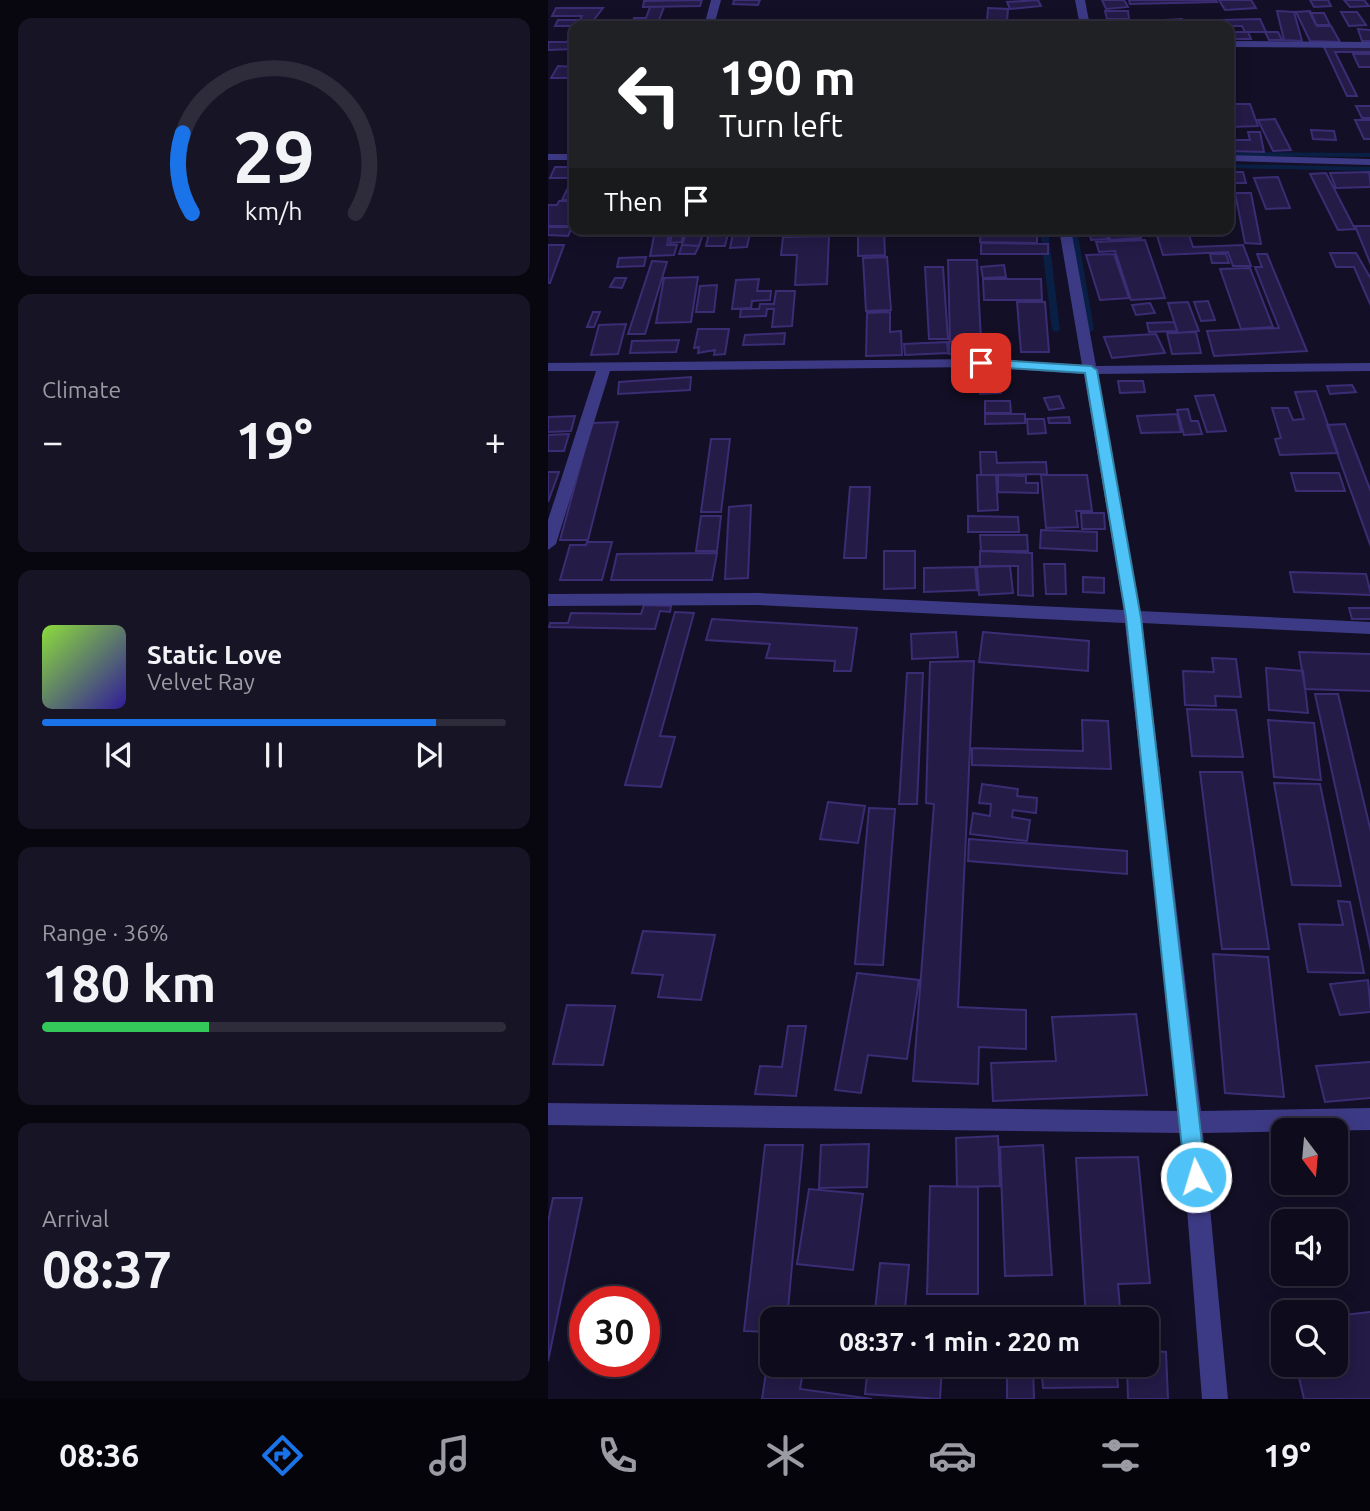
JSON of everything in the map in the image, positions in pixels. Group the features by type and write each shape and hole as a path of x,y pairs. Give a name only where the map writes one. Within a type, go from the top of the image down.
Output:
{"street":[{"path":"710,21 716,0"},
{"path":"1080,0 1084,21"},
{"path":"1234,44 1370,45"},
{"path":"548,157 569,157"},
{"path":"1234,158 1370,162"},
{"path":"1066,235 1134,618 1191,1122 1215,1399"},
{"path":"548,367 981,363 1091,370 1370,367"},
{"path":"548,544 604,367"},
{"path":"548,600 758,598 1370,628"},
{"path":"548,1114 1191,1122 1370,1119"}],"building":[{"path":"702,0 700,6 643,7 644,1"},
{"path":"734,0 760,0 758,5 733,4"},
{"path":"1038,0 1041,6 1010,9 1007,2"},
{"path":"1102,0 1124,0 1128,7 1106,9"},
{"path":"1129,0 1216,0 1217,2 1130,4"},
{"path":"1219,0 1251,0 1256,8 1225,10"},
{"path":"1310,0 1328,0 1331,6 1314,7"},
{"path":"1344,0 1364,0 1369,6 1350,7"},
{"path":"650,7 664,7 659,21 633,21 634,18 646,18"},
{"path":"556,8 603,8 593,21 580,21 582,16 552,16"},
{"path":"988,8 1008,9 1007,21 987,21"},
{"path":"1105,11 1128,11 1129,19 1107,19"},
{"path":"1277,11 1294,12 1302,41 1284,40"},
{"path":"1310,11 1317,26 1331,26 1340,42 1310,41 1296,12"},
{"path":"1341,12 1357,12 1366,25 1349,26"},
{"path":"1310,13 1324,13 1330,25 1316,25"},
{"path":"1182,19 1183,21 1145,21"},
{"path":"1260,19 1266,32 1245,32 1242,26 1234,26 1234,21 1182,21"},
{"path":"558,20 578,20 569,21 569,26 555,26"},
{"path":"1108,20 1143,21 1108,21"},
{"path":"1358,29 1371,30 1371,41 1362,41"},
{"path":"1234,32 1248,32 1251,39 1234,39"},
{"path":"1265,32 1278,32 1282,40 1269,40"},
{"path":"569,38 569,49 548,50 548,42 567,42"},
{"path":"1371,46 1371,52 1335,52 1357,96 1347,96 1324,47"},
{"path":"1353,54 1371,54 1371,67 1359,67"},
{"path":"558,66 569,67 569,78 551,78"},
{"path":"1234,104 1250,104 1258,126 1234,127"},
{"path":"1356,106 1371,106 1371,118 1362,118"},
{"path":"1275,119 1291,150 1273,151 1258,120"},
{"path":"1355,120 1371,120 1371,139 1364,139"},
{"path":"1311,130 1334,131 1336,140 1313,139"},
{"path":"1248,132 1260,132 1264,152 1234,151 1234,140 1250,140"},
{"path":"555,167 569,167 569,178 550,178"},
{"path":"1234,172 1243,172 1246,183 1234,183"},
{"path":"1369,172 1371,187 1336,188 1330,173"},
{"path":"1326,173 1355,229 1338,230 1310,174"},
{"path":"1278,177 1290,208 1266,209 1254,178"},
{"path":"569,185 569,200 562,200"},
{"path":"1235,193 1251,193 1261,244 1245,243"},
{"path":"559,201 569,201 569,226 548,226 548,205 557,205"},
{"path":"1355,226 1371,226 1371,265"},
{"path":"548,227 569,227 569,234 568,236 548,235"},
{"path":"654,235 669,235 667,245 677,245 674,255 650,256"},
{"path":"671,235 683,235 682,242 670,243"},
{"path":"685,235 702,235 699,246 682,245"},
{"path":"709,235 728,235 725,246 706,246"},
{"path":"733,235 750,235 747,247 730,248"},
{"path":"858,235 884,235 885,255 858,256"},
{"path":"981,235 1037,235 1037,243 980,242"},
{"path":"1090,235 1107,235 1108,239 1091,240"},
{"path":"1109,235 1140,235 1141,238 1110,240"},
{"path":"1157,235 1189,235 1193,247 1243,245 1251,266 1233,266 1228,252 1163,255"},
{"path":"829,236 827,284 795,285 797,255 781,255 783,237"},
{"path":"1145,240 1165,298 1131,300 1115,251 1099,252 1096,242"},
{"path":"981,243 1048,244 1048,254 981,254"},
{"path":"548,245 564,245 550,283 548,283"},
{"path":"682,245 699,246 695,254 679,254"},
{"path":"1330,253 1356,253 1371,279 1371,306 1354,267 1336,267"},
{"path":"1114,254 1129,298 1100,300 1086,255"},
{"path":"1210,254 1226,254 1229,263 1212,263"},
{"path":"1257,254 1267,254 1307,351 1214,356 1207,331 1279,328 1255,267 1262,267"},
{"path":"646,257 644,266 617,267 619,258"},
{"path":"887,257 891,310 866,311 863,258"},
{"path":"948,260 977,260 981,341 950,341"},
{"path":"652,261 667,262 645,334 628,334"},
{"path":"1004,265 1006,277 983,278 981,267"},
{"path":"925,267 943,267 948,339 929,339"},
{"path":"1250,268 1273,327 1241,329 1220,269"},
{"path":"698,277 691,322 656,323 664,278"},
{"path":"615,278 626,278 622,288 610,287"},
{"path":"759,279 757,291 771,291 770,300 752,301 751,308 732,309 736,280"},
{"path":"983,279 1041,279 1042,300 984,300"},
{"path":"717,285 714,312 696,312 700,286"},
{"path":"776,291 795,291 792,326 772,327 774,309 767,309 766,316 740,317 741,309 759,309 760,304 774,304"},
{"path":"1208,301 1215,320 1201,321 1194,302"},
{"path":"1017,302 1045,302 1049,352 1021,352"},
{"path":"1188,302 1199,331 1178,333 1168,303"},
{"path":"1150,303 1155,313 1136,315 1132,305"},
{"path":"593,312 600,312 594,327 587,327"},
{"path":"890,312 890,332 901,331 902,355 866,356 867,313"},
{"path":"1174,322 1177,331 1149,332 1147,323"},
{"path":"626,324 618,354 591,355 599,325"},
{"path":"698,329 729,329 725,354 714,355 715,350 698,353 699,347 694,348"},
{"path":"1196,332 1201,353 1172,354 1167,333"},
{"path":"785,333 784,344 743,345 745,335"},
{"path":"1156,334 1165,353 1112,358 1104,337"},
{"path":"679,340 676,352 630,353 632,341"},
{"path":"1006,341 1007,353 949,354 949,342"},
{"path":"947,342 948,353 905,355 904,344"},
{"path":"691,377 690,390 618,394 619,382"},
{"path":"979,377 999,377 1001,393 980,394"},
{"path":"1118,381 1143,381 1145,392 1120,393"},
{"path":"1352,385 1356,392 1330,394 1327,386"},
{"path":"1316,391 1338,453 1280,455 1275,439 1281,438 1272,408 1288,408 1293,420 1304,419 1295,392"},
{"path":"1214,395 1226,431 1207,432 1195,396"},
{"path":"1059,396 1064,408 1049,410 1044,398"},
{"path":"985,401 1010,401 1011,413 985,413"},
{"path":"1188,409 1191,421 1198,421 1202,434 1184,435 1177,410"},
{"path":"985,414 1025,414 1025,423 985,424"},
{"path":"1177,414 1181,432 1141,433 1137,416"},
{"path":"575,416 571,431 548,432 548,417"},
{"path":"1069,417 1070,423 1049,423 1048,418"},
{"path":"1027,419 1044,419 1046,433 1028,434"},
{"path":"618,422 588,540 560,540 592,423"},
{"path":"1345,424 1371,492 1371,547 1327,425"},
{"path":"569,434 564,451 548,451 548,435"},
{"path":"711,439 730,439 721,512 701,512"},
{"path":"980,452 996,452 997,463 1046,462 1047,474 981,475"},
{"path":"548,472 559,472 548,502"},
{"path":"1291,473 1339,473 1345,491 1296,491"},
{"path":"977,475 996,475 998,510 978,511"},
{"path":"998,475 1026,476 1026,483 1038,483 1038,493 998,492"},
{"path":"1041,475 1087,475 1092,511 1076,511 1078,527 1046,528"},
{"path":"850,487 870,487 866,558 844,558"},
{"path":"751,505 748,578 725,579 729,507"},
{"path":"1081,513 1104,513 1105,529 1082,529"},
{"path":"701,516 721,516 717,551 696,551"},
{"path":"968,516 1018,517 1019,532 968,532"},
{"path":"1041,530 1097,532 1097,551 1040,548"},
{"path":"980,535 1027,535 1028,551 981,551"},
{"path":"587,542 612,542 602,580 560,580 570,545 586,545"},
{"path":"884,551 915,551 915,588 884,589"},
{"path":"980,551 1032,553 1033,596 1018,595 1018,566 980,566"},
{"path":"717,553 712,580 611,580 617,554"},
{"path":"1044,564 1065,564 1066,594 1046,594"},
{"path":"1010,566 1013,593 979,595 977,567"},
{"path":"975,567 977,590 924,592 924,568"},
{"path":"1290,572 1366,574 1371,595 1294,592"},
{"path":"1083,577 1104,578 1104,593 1083,592"},
{"path":"644,605 671,606 670,612 660,611 655,629 549,627 550,623 568,623 571,613 641,614"},
{"path":"1349,608 1371,608 1371,619 1352,619"},
{"path":"675,612 694,613 660,736 675,737 661,787 625,785"},
{"path":"712,619 857,628 851,671 834,671 835,661 766,658 770,644 706,640"},
{"path":"956,632 958,657 912,659 911,634"},
{"path":"983,632 1089,641 1088,671 979,662"},
{"path":"1299,652 1371,654 1371,691 1305,689"},
{"path":"1212,658 1236,659 1241,697 1215,696 1216,706 1185,705 1183,671 1214,672"},
{"path":"974,661 958,1007 1026,1010 1026,1049 979,1047 978,1084 913,1081 934,804 926,803 930,662"},
{"path":"1266,668 1303,671 1308,713 1269,710"},
{"path":"907,673 923,673 917,804 899,804"},
{"path":"1315,694 1338,694 1371,832 1371,951"},
{"path":"1187,709 1236,710 1243,757 1192,756"},
{"path":"1082,720 1108,721 1111,769 972,765 972,748 1083,751"},
{"path":"1268,720 1314,723 1321,780 1274,777"},
{"path":"1200,772 1242,772 1269,949 1222,949"},
{"path":"1274,783 1320,784 1341,886 1292,885"},
{"path":"982,784 1018,789 1017,796 1037,798 1036,813 1013,810 1012,817 1030,820 1027,841 970,834 973,813 990,816 991,804 979,803"},
{"path":"828,802 865,806 858,843 820,839"},
{"path":"869,808 895,809 883,965 855,964"},
{"path":"969,839 1127,851 1127,874 968,861"},
{"path":"1338,901 1350,902 1364,973 1308,972 1299,924 1343,925"},
{"path":"643,931 715,935 701,1000 658,997 663,975 632,973"},
{"path":"1213,954 1268,957 1284,1097 1225,1093"},
{"path":"857,973 919,980 907,1059 868,1055 861,1093 835,1090"},
{"path":"1368,980 1371,1012 1340,1015 1330,984"},
{"path":"567,1005 615,1006 603,1065 553,1064"},
{"path":"1136,1014 1147,1095 993,1101 991,1063 1056,1061 1052,1017"},
{"path":"788,1026 806,1026 796,1096 755,1094 760,1066 782,1067"},
{"path":"1371,1062 1371,1098 1325,1102 1316,1066"},
{"path":"998,1136 1000,1186 957,1187 956,1138"},
{"path":"869,1144 867,1187 819,1188 821,1145"},
{"path":"765,1145 803,1145 788,1307 760,1307 760,1332 744,1331"},
{"path":"1043,1145 1052,1275 1005,1276 1000,1147"},
{"path":"1138,1157 1150,1283 1118,1284 1120,1307 1085,1307 1076,1158"},
{"path":"930,1186 978,1187 978,1294 927,1294"},
{"path":"809,1189 863,1194 853,1270 797,1264"},
{"path":"553,1198 582,1198 548,1361 548,1222"},
{"path":"880,1263 909,1265 905,1307 875,1307"},
{"path":"1371,1312 1371,1399 1304,1399 1299,1377 1348,1377 1348,1315"},
{"path":"1159,1351 1166,1352 1168,1399 1128,1399 1127,1377 1159,1377"},
{"path":"765,1377 802,1377 800,1389 872,1399 762,1399"},
{"path":"867,1377 941,1377 940,1399 865,1394"},
{"path":"1007,1377 1033,1377 1034,1399 1007,1399"},
{"path":"1042,1377 1117,1377 1118,1387 1043,1388"}],"waterway":[{"path":"1234,154 1371,155"},
{"path":"1234,166 1371,169"},
{"path":"1045,235 1056,330"},
{"path":"1074,235 1090,330"}],"route":[{"path":"981,363 1091,370 1134,618 1196,1177"}]}
